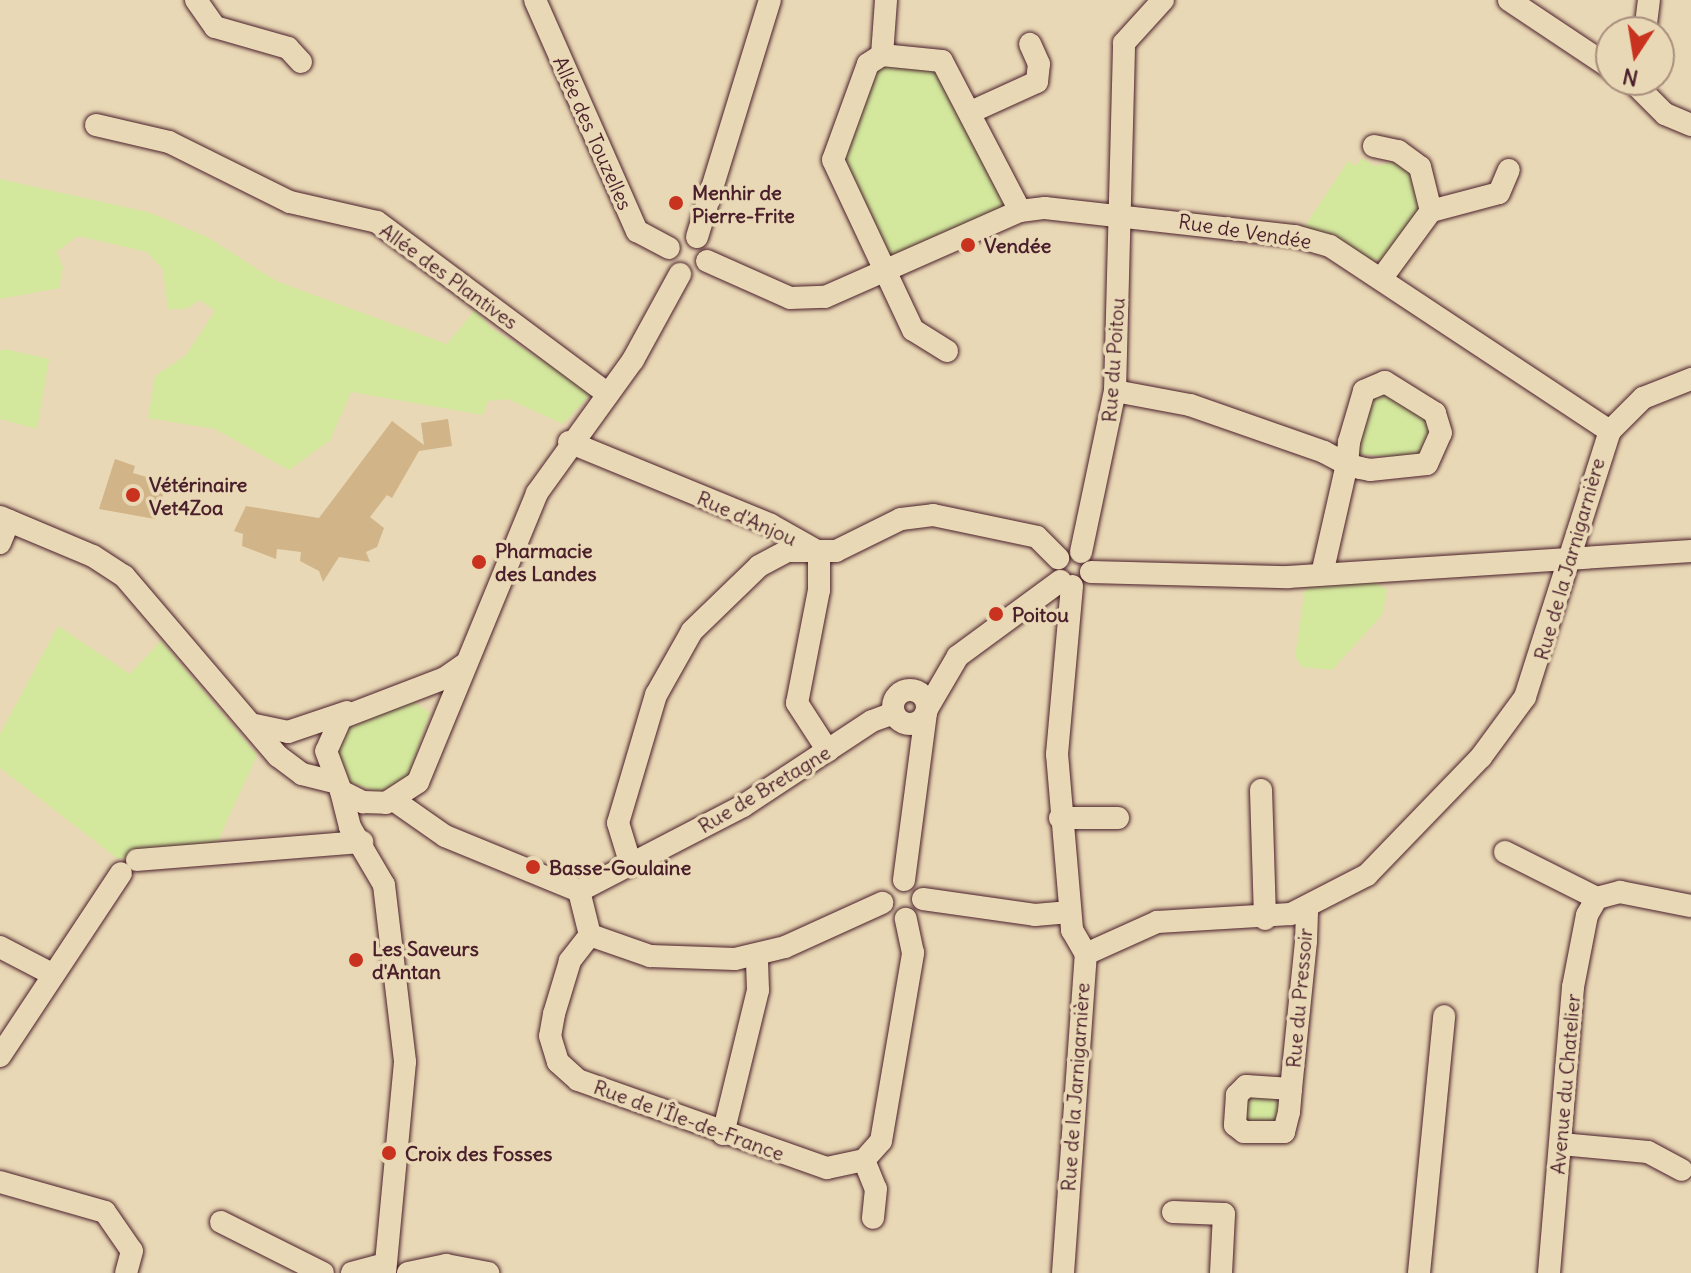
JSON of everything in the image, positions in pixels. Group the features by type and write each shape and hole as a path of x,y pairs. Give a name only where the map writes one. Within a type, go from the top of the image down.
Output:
{"street":[{"path":"196,0 215,27 288,48 301,62"},
{"name":"Allée des Touzelles","path":"535,0 637,231 669,248"},
{"path":"697,237 770,0"},
{"path":"886,0 882,55 861,78 833,160 913,330 947,351"},
{"name":"Rue du Poitou","path":"1086,562 1115,391 1124,43 1163,0"},
{"path":"1509,0 1595,57"},
{"path":"973,111 1037,82 1039,64 1030,44"},
{"path":"882,55 942,61 973,111 1020,211"},
{"path":"1647,96 1665,114 1691,125"},
{"name":"Allée des Plantives","path":"96,125 169,142 290,202 377,222 608,394"},
{"path":"1374,146 1398,151 1420,167 1431,211"},
{"path":"1381,279 1431,211 1499,193 1509,170"},
{"name":"Rue de Vendée","path":"707,261 790,298 825,297 886,274 1020,211 1121,213 1295,236 1330,246 1610,431"},
{"path":"697,237 708,250 707,261 693,275 680,274 668,260 669,248 677,238 697,237"},
{"path":"364,844 385,802 423,773 537,493 569,442 608,394 680,274"},
{"name":"Rue de la Jarnigarnière","path":"1063,1273 1086,954 1157,922 1265,919 1307,908 1367,875 1513,717 1548,638 1569,559 1610,431 1643,398 1691,379"},
{"path":"1115,391 1190,405 1347,464 1416,469 1434,456 1441,423 1393,386 1369,385 1347,464 1322,574"},
{"name":"Rue d'Anjou","path":"569,442 771,525 819,552 819,590 797,703 828,751"},
{"path":"630,862 618,823 656,695 678,653 710,610 759,566 787,551 819,552 854,545 901,519 933,515 1037,537 1058,558 1066,584 1058,704 1060,818 1072,930 1086,954"},
{"path":"0,543 4,519 124,576 255,725 278,756 302,774 385,802 457,840 579,891 590,935 682,960 757,955 882,903 888,886 904,880 919,888 923,899 920,910 906,919 894,918 882,903"},
{"path":"1058,558 1222,579 1691,551"},
{"path":"920,747 899,718 895,698 913,690 944,660 958,656 1066,584 1086,562"},
{"path":"904,880 926,711 958,656"},
{"path":"255,725 279,733 300,727 415,688 465,664"},
{"path":"415,688 440,697 446,711"},
{"path":"913,690 926,711"},
{"name":"Rue de Bretagne","path":"579,891 743,806 828,751 899,718 915,724 926,711"},
{"path":"347,712 326,751 350,827 364,844 382,876 405,1062 391,1222 393,1266"},
{"path":"300,727 294,752 302,774"},
{"path":"423,773 433,814 457,840"},
{"path":"1261,790 1265,919"},
{"path":"1060,818 1118,818"},
{"path":"0,1056 52,974 129,866 364,844"},
{"path":"1505,852 1597,898 1620,892 1691,906"},
{"name":"Avenue du Chatelier","path":"1549,1273 1573,987 1587,915 1597,898"},
{"path":"923,899 1035,915 1070,912"},
{"name":"Rue du Pressoir","path":"1291,1089 1307,908"},
{"path":"873,1218 876,1189 864,1160 881,1141 913,953 906,919"},
{"name":"Rue de l'Île-de-France","path":"590,935 570,961 550,1036 558,1062 578,1080 723,1134 827,1168 864,1160"},
{"path":"0,947 52,974"},
{"path":"723,1134 758,990 757,955"},
{"path":"1419,1273 1444,1016"},
{"path":"1561,1144 1648,1152 1682,1170"},
{"path":"0,1182 105,1212 130,1246 126,1273"},
{"path":"1173,1212 1224,1214 1221,1273"},
{"path":"221,1222 323,1273"},
{"path":"352,1273 393,1266 430,1265 488,1273"}],"green space":[{"path":"886,62 942,64 1009,207 898,257 888,253 843,157 872,69"},
{"path":"1362,158 1375,166 1398,161 1412,171 1421,207 1394,242 1391,257 1373,261 1305,226 1348,161 1356,166"},
{"path":"0,179 151,213 209,238 276,281 447,344 475,310 491,328 593,392 563,424 508,399 488,401 483,415 351,392 330,440 289,470 215,429 148,418 155,376 186,355 215,311 200,300 186,309 168,309 163,270 147,252 78,236 56,252 63,267 59,288 0,299"},
{"path":"5,349 49,359 37,429 0,419 0,351"},
{"path":"1379,391 1430,421 1429,449 1416,460 1359,454 1367,403"},
{"path":"1372,580 1387,590 1382,615 1332,670 1302,667 1295,657 1305,588"},
{"path":"58,626 130,674 161,641 257,755 217,843 118,859 0,768 0,734"},
{"path":"411,700 430,713 409,774 380,792 350,783 338,751 345,730"},
{"path":"1243,1096 1282,1097 1281,1123 1247,1126"}],"building":[{"path":"448,419 452,446 419,451 392,498 387,495 370,517 384,528 377,547 366,552 370,562 339,557 323,582 319,571 300,561 301,552 277,549 276,559 242,546 243,534 234,531 246,506 319,518 392,421 424,445 421,423"},
{"name":"Vétérinaire Vet4Zoa","path":"115,459 135,466 133,473 167,483 155,519 99,509"}],"place":[{"name":"Menhir de Pierre-Frite","path":"676,203"},
{"name":"Vendée","path":"968,245"},
{"name":"Vétérinaire Vet4Zoa","path":"133,495"},
{"name":"Pharmacie des Landes","path":"479,562"},
{"name":"Poitou","path":"996,614"},
{"name":"Basse-Goulaine","path":"533,867"},
{"name":"Les Saveurs d'Antan","path":"356,960"},
{"name":"Croix des Fosses","path":"389,1153"}]}
